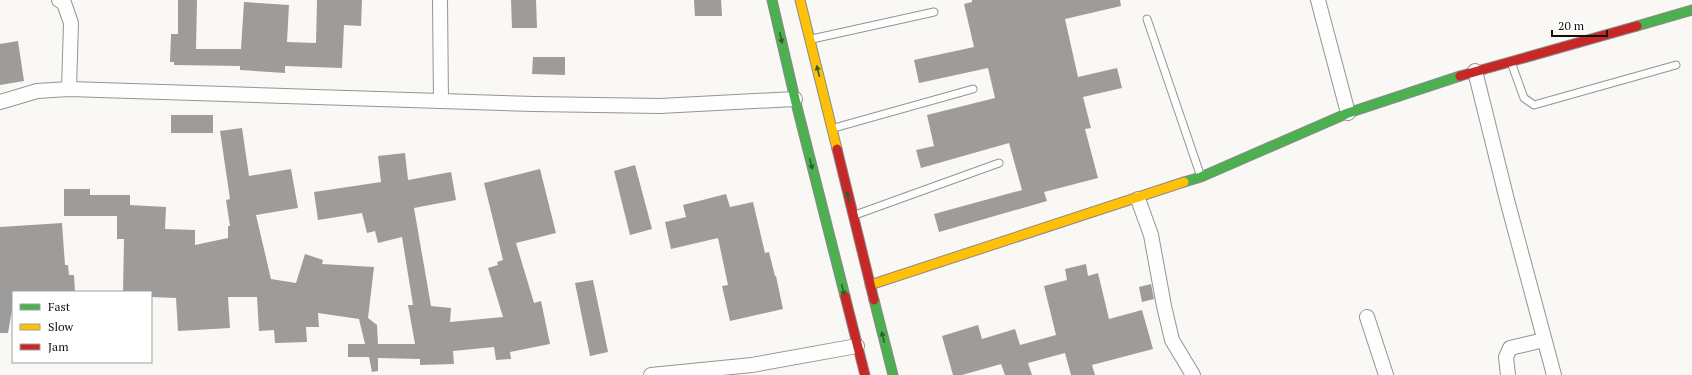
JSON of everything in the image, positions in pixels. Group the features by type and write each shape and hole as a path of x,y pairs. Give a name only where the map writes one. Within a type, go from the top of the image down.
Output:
{"street":[{"path":"59,0 64,3 71,23 69,88"},
{"path":"440,0 441,102"},
{"path":"772,0 795,99 843,275 857,346 865,375"},
{"path":"800,0 853,216 862,270 870,285 892,375"},
{"path":"1318,0 1348,113"},
{"path":"870,285 1138,199 1201,177 1348,113 1475,71 1610,35 1692,10"},
{"path":"1475,71 1507,200 1554,375"},
{"path":"0,102 37,91 69,88 441,102 660,106 795,99"},
{"path":"1138,199 1151,235 1172,340 1193,375"},
{"path":"1366,317 1386,375"},
{"path":"1508,375 1506,357 1510,348 1544,340"},
{"path":"651,375 752,365 857,346"}],"lane":[{"path":"810,39 934,12"},
{"path":"1147,19 1201,177"},
{"path":"1511,62 1524,98 1534,105 1676,65"},
{"path":"832,128 973,89"},
{"path":"853,216 999,163"}],"building":[{"path":"178,0 197,0 196,49 241,49 244,2 289,5 287,42 316,43 317,0 362,0 361,26 344,25 342,68 285,66 285,73 240,70 240,66 174,65 174,62 170,62 171,34 178,34"},
{"path":"511,0 536,0 537,28 512,28"},
{"path":"694,0 721,0 722,16 695,16"},
{"path":"972,0 1120,0 1121,6 1065,19 1078,77 1117,68 1122,88 1083,97 1091,128 1085,129 1098,178 1044,192 1047,201 939,232 934,214 1022,190 1009,143 921,168 916,150 934,146 927,115 995,98 988,68 919,83 914,60 974,47 964,4 972,2"},
{"path":"18,41 24,81 0,85 0,44"},
{"path":"533,57 565,57 565,75 532,74"},
{"path":"171,115 213,115 213,133 171,133"},
{"path":"242,128 249,176 291,169 298,208 256,215 271,279 296,283 305,254 323,260 322,264 374,267 368,318 377,325 378,344 415,344 408,305 413,305 402,237 378,243 375,231 367,233 362,213 318,220 314,192 381,182 378,156 405,153 408,180 451,172 456,200 414,208 431,306 451,308 450,322 503,317 488,268 498,265 497,262 503,260 484,183 540,169 556,233 516,243 534,303 541,301 550,344 510,352 511,359 496,360 494,347 453,351 454,364 420,365 420,359 378,358 378,371 372,372 369,357 348,357 348,344 365,344 359,319 318,313 319,327 306,327 307,342 275,343 274,330 259,331 257,297 228,297 230,328 178,331 176,298 152,297 152,291 123,291 124,239 117,239 117,216 64,216 64,189 90,189 90,195 130,195 130,205 166,207 165,229 195,230 195,245 228,238 228,226 230,226 226,200 230,199 220,131"},
{"path":"635,165 652,229 630,235 614,171"},
{"path":"726,194 730,207 753,202 765,253 769,252 783,309 730,321 722,286 728,285 718,238 671,249 665,222 686,217 683,205"},
{"path":"62,223 65,265 68,265 69,275 74,275 75,291 12,291 12,310 8,333 0,333 0,227"},
{"path":"1086,264 1088,276 1098,273 1109,319 1142,310 1153,349 1092,365 1095,375 1071,375 1065,353 1028,363 1032,375 1005,375 1001,364 962,375 953,375 942,336 978,325 982,339 1015,329 1020,345 1056,335 1044,286 1067,280 1065,269"},
{"path":"593,280 608,352 590,356 575,283"},
{"path":"1151,284 1154,299 1142,302 1139,287"}],"traffic: fast":[{"path":"772,0 795,99 845,296"},
{"path":"1637,26 1692,10"},
{"path":"1184,182 1201,177 1348,113 1460,76"},
{"path":"874,300 893,375"}],"traffic: slow":[{"path":"800,0 837,149"},
{"path":"870,285 1184,182"}],"traffic: jam":[{"path":"1460,76 1637,26"},
{"path":"837,149 874,300"},
{"path":"845,296 865,375"}]}
